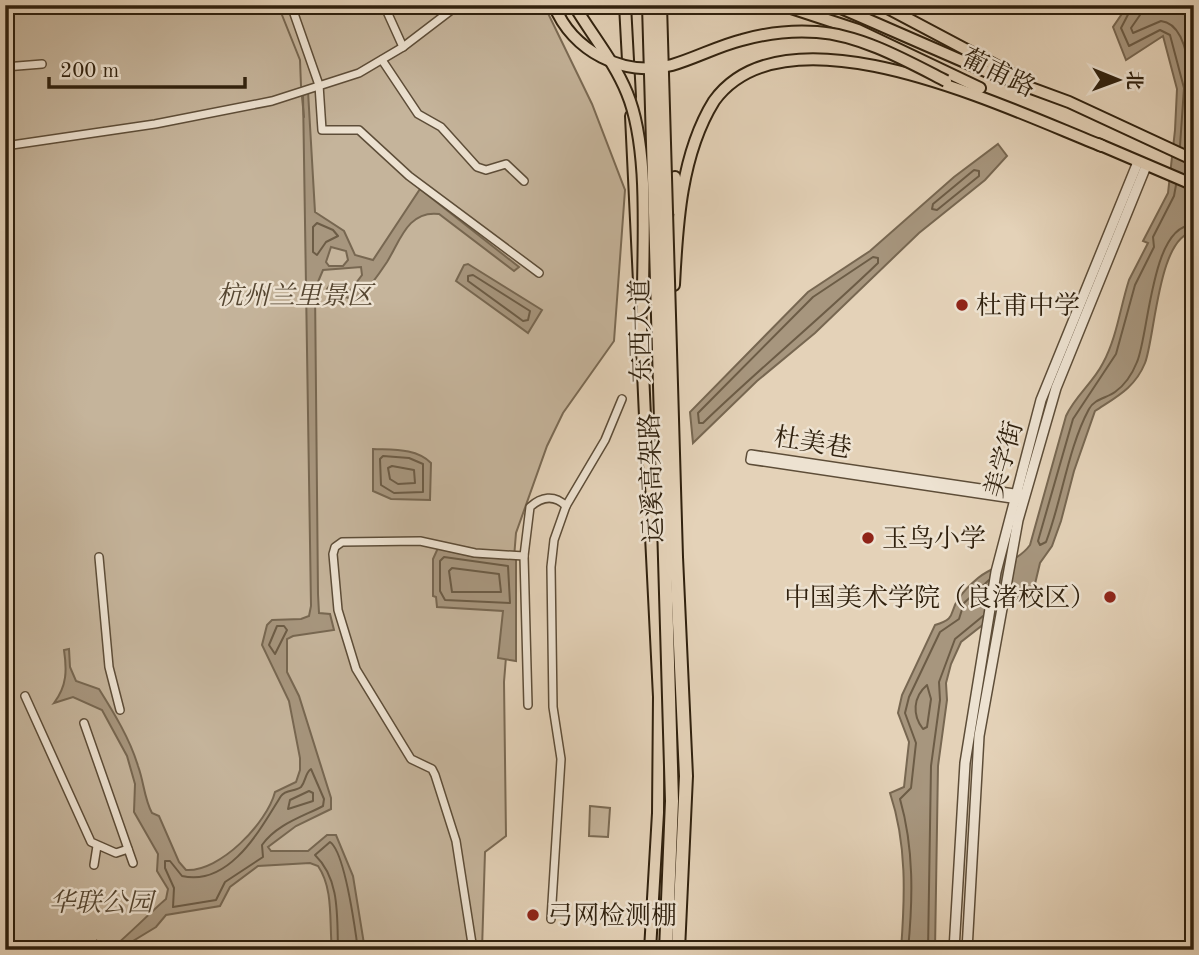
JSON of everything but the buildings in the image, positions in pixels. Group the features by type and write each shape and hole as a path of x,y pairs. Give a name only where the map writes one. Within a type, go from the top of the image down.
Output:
{"highway":[{"name":"运溪高架路","path":"652,5 672,801 666,950"},
{"name":"运溪高架路","path":"660,5 686,776 678,950"},
{"path":"676,429 680,632"},
{"path":"647,432 666,634"}],"main road":[{"path":"554,5 565,27 579,42 595,54 618,65 658,67 762,35 819,32 859,43 1102,146"},
{"path":"574,5 622,83 637,129 647,432"},
{"path":"625,5 659,697 658,813 650,950"},
{"name":"东西大道","path":"652,5 679,795 672,950"},
{"name":"葡甫路","path":"782,5 858,30 1102,146 1194,185"},
{"name":"葡甫路","path":"834,5 990,73 1069,102 1194,160"},
{"path":"882,5 1069,102"},
{"path":"674,285 681,201 695,142 715,99 739,74 776,54 813,49 874,58 946,81"},
{"path":"675,177 676,429"}],"street":[{"path":"291,5 319,85 322,130 359,130 409,176 539,273"},
{"path":"384,5 403,47"},
{"path":"5,146 185,118 272,101 359,73 403,47 458,5"},
{"path":"382,60 418,114 441,127 477,167 486,170 506,164 524,181"},
{"path":"5,67 42,64"},
{"name":"美学街","path":"967,950 979,736 1019,497 1041,400 1142,164"},
{"path":"551,919 561,759 553,707 551,567 554,540 566,506 605,440 622,399"},
{"name":"杜美巷","path":"751,454 1019,497 750,460 751,454"},
{"name":"美学街","path":"954,950 965,763 993,585 1019,497"},
{"path":"528,705 524,556 530,508 540,499 550,498 566,506"},
{"path":"473,950 456,841 435,775 432,769 411,759 356,668 338,610 333,554 335,547 342,542 420,541 475,553 524,556"},
{"path":"99,557 108,667 120,710"},
{"path":"25,696 91,842 116,853 128,849"},
{"path":"84,723 133,863"},
{"path":"94,865 97,846"}],"green space":[{"name":"杭州兰里景区","path":"5,5 544,5 592,104 625,190 614,341 563,413 547,446 516,533 504,682 506,836 485,852 482,950 5,950"},
{"path":"590,806 610,808 608,837 589,836"}],"water":[{"path":"1128,5 1194,5 1194,232 1182,237 1165,268 1141,372 1124,391 1095,411 1074,471 1061,521 1052,546 1040,563 1035,584 961,642 951,664 946,683 947,700 938,766 935,950 901,950 902,851 890,793 904,787 909,742 898,713 902,695 935,625 950,617 959,598 978,578 1019,556 1030,545 1066,416 1108,353 1129,280 1148,243 1143,241 1168,193 1177,89 1163,36 1126,60 1113,27"},
{"path":"308,91 315,212 344,231 355,255 373,260 420,189 519,267 514,271 439,214 428,214 412,222 406,229 384,267 360,297 352,299 330,293 327,289 330,285 350,291 362,275 361,267 323,270 315,289 319,613 330,614 334,630 287,639 287,672 299,696 331,798 331,809 296,826 268,847 271,851 308,851 327,835 336,835 353,876 365,950 332,950 327,885 318,866 310,863 258,866 230,887 220,906 166,915 156,927 118,950 95,950 97,941 103,946 116,945 166,899 168,889 157,871 158,854 134,812 135,784 127,756 102,710 73,697 54,703 65,678 64,650 69,649 70,667 76,681 99,689 116,717 135,756 149,807 152,813 159,816 179,862 186,870 213,863 240,843 262,818 275,792 296,782 300,770 289,701 262,645 267,625 272,620 301,619 309,616 311,606 303,94","holes":["331,247 346,251 348,260 343,266 329,266 326,262"]},
{"path":"998,144 1007,156 985,180 919,233 815,333 757,381 693,443 690,412 808,292 870,251 954,177"},
{"path":"468,264 542,310 528,333 456,281 464,265"},
{"path":"373,449 411,452 431,463 430,500 391,499 373,491"},
{"path":"438,548 475,557 516,559 516,661 498,658 503,611 437,607 436,597 433,596 433,559"}],"waterway":[{"path":"278,5 300,60 301,86"},
{"path":"302,97 304,117"}],"place":[{"name":"杜甫中学","path":"962,305"},
{"name":"玉鸟小学","path":"868,538"},
{"name":"中国美术学院（良渚校区）","path":"1110,597"},
{"name":"弓网检测棚","path":"533,915"}],"park label":[{"name":"华联公园","path":"101,902"}]}
